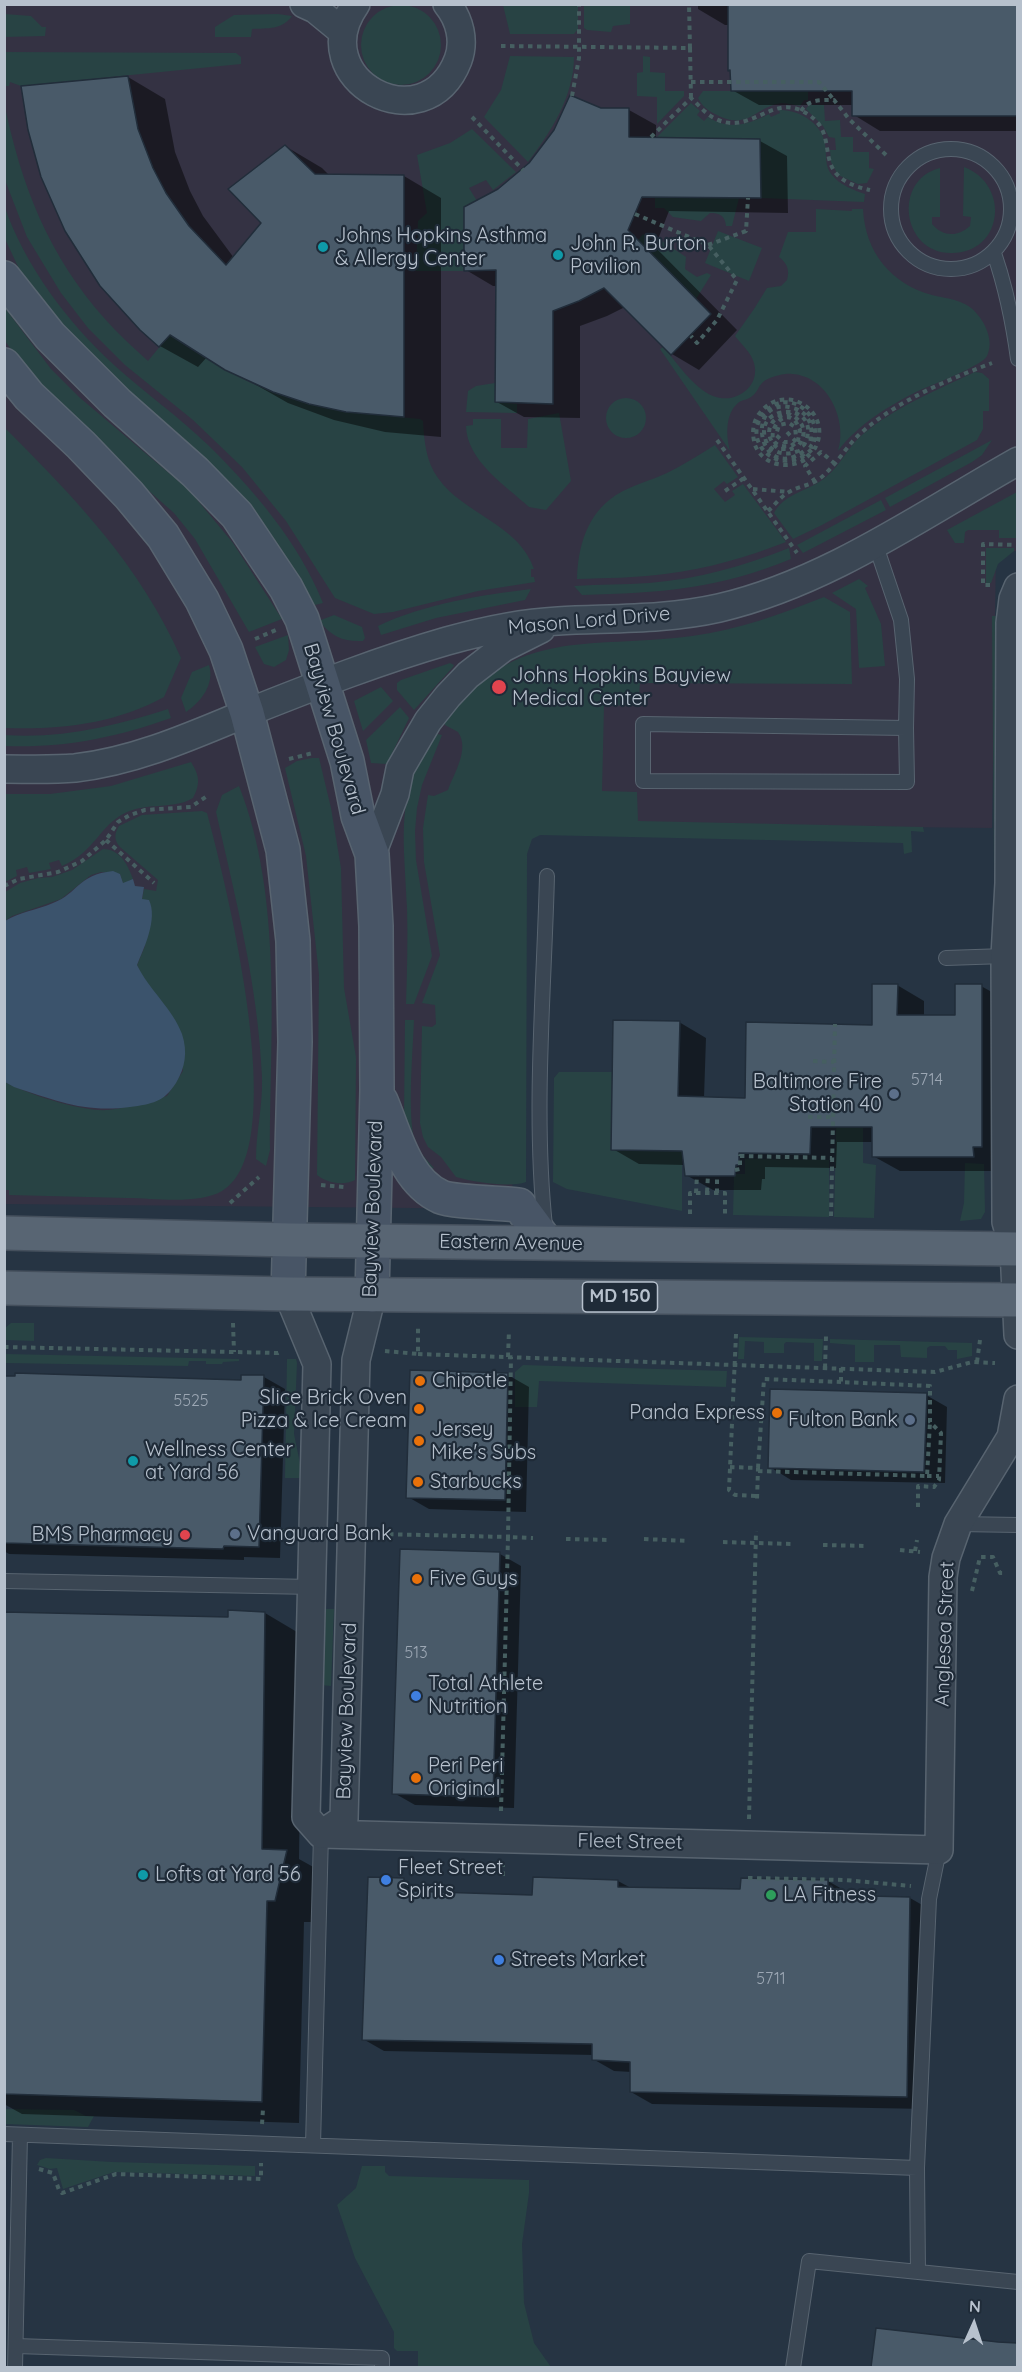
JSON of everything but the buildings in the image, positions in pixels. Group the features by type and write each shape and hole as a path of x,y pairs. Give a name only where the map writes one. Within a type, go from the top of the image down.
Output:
{"main road":[{"name":"Eastern Avenue","path":"4,1233 290,1240 1016,1249"},
{"name":"MD 150","path":"4,1288 372,1295 1017,1300"}],"street":[{"path":"304,4 315,9 343,32"},
{"path":"356,4 348,15 343,32 343,52 350,71 363,87 382,98 402,101 422,98 440,87 454,72 461,52 461,32 454,12 447,4"},
{"name":"Bayview Boulevard","path":"4,278 50,336 117,403 195,472 237,515 286,588 302,619 323,682 347,761 358,816 372,854 376,926 377,1090 372,1295 356,1360 344,1819 321,1834 306,1817 317,1364 288,1294 295,1042 290,909 283,850 247,713 226,650 202,600 163,536 129,495 29,396 4,365"},
{"name":"Mason Lord Drive","path":"4,769 75,768 113,761 152,750 323,682 448,641 506,627 555,621 633,618 718,608 767,594 814,575 875,543 1017,460"},
{"path":"1006,586 1013,599 1010,623 1009,883 1005,956 1006,1222 1016,1249 1017,1335"},
{"path":"372,854 396,794 400,769 441,704 468,675 503,648 555,621"},
{"path":"377,1090 407,1163 419,1181 442,1197 519,1205 547,1243"},
{"name":"Anglesea Street","path":"939,1850 943,1577 946,1558 958,1524 1011,1437 1017,1399"},
{"name":"Fleet Street","path":"321,1834 939,1850"}],"lane":[{"path":"954,149 974,153 991,164 1004,179 1011,198 1012,218 1006,236 994,253 978,264 958,270 938,269 919,261 904,248 894,231 890,211 893,191 902,173 916,159 935,151 954,149"},
{"path":"994,253 1006,286 1014,324 1017,359"},
{"path":"875,543 901,620 907,679 907,782 643,781 643,724 906,728"},
{"path":"547,876 541,1071 541,1190 547,1243"},
{"path":"946,957 1005,956"},
{"path":"958,1524 1017,1525"},
{"path":"4,1581 313,1587"},
{"path":"313,2145 321,1834"},
{"path":"918,2272 917,2168 929,1899 939,1850"},
{"path":"4,2134 917,2168"},
{"path":"15,2367 20,2135"},
{"path":"793,2367 809,2261 1017,2282"},
{"path":"16,2346 382,2358 382,2367"}],"path":[{"path":"572,96 580,46 579,4"},
{"path":"689,4 691,98 700,108 716,119 734,123 748,121 784,107 801,111 823,132 828,142 830,166 837,177 843,182 870,190"},
{"path":"501,46 690,48"},
{"path":"690,82 819,82 849,119 886,155"},
{"path":"651,137 691,98"},
{"path":"801,111 808,102 834,100"},
{"path":"472,117 523,170"},
{"path":"708,245 746,231 748,198"},
{"path":"635,214 708,245 737,280 717,320 697,343 691,336"},
{"path":"768,511 789,492 815,482 862,432 880,418 915,397 960,375 992,363"},
{"path":"787,432 799,445 804,429 801,423 795,417 786,414 777,417 769,429 772,443 779,449 792,449 790,446 780,445 773,438 774,424 787,418 799,426 798,440 793,424 782,423 777,428 778,438 783,442 790,442 798,450 784,454 774,450 765,437 767,423 774,414 789,411 802,418 808,431 804,445 812,453 818,443 820,433 816,417 805,404 794,400 778,400 763,408 756,417 753,434 757,449 765,458 780,465 791,465 806,459 804,456 790,461 775,460 764,451 757,438 758,423 766,411 779,404 794,404 807,411 812,418 816,433 812,447 809,445 812,432 809,420 803,413 792,407 779,408 768,415 762,426 762,439 768,450 776,455 784,458 793,457 804,451 813,460"},
{"path":"717,440 799,556"},
{"path":"815,482 805,466 821,452 834,463"},
{"path":"725,491 744,477"},
{"path":"752,489 789,492"},
{"path":"1006,586 983,585 983,544 1017,545"},
{"path":"252,640 278,629"},
{"path":"285,759 304,756 318,750"},
{"path":"4,886 19,879 58,872 82,861 106,840 118,822 130,815 146,810 191,807 207,796"},
{"path":"106,840 154,883"},
{"path":"831,1220 835,1024"},
{"path":"813,1061 834,1062"},
{"path":"808,1117 833,1117"},
{"path":"735,1170 740,1169 740,1156 832,1158"},
{"path":"696,1193 697,1175"},
{"path":"707,1193 708,1175"},
{"path":"717,1175 717,1193"},
{"path":"230,1203 260,1177"},
{"path":"318,1184 354,1188"},
{"path":"690,1210 690,1193 725,1193 725,1209"},
{"path":"233,1322 234,1352"},
{"path":"418,1327 418,1354"},
{"path":"501,1816 508,1537 509,1330"},
{"path":"736,1334 729,1490 735,1495 757,1498 764,1378 930,1386 927,1476"},
{"path":"825,1368 826,1336"},
{"path":"977,1362 980,1340"},
{"path":"4,1347 278,1353 291,1348"},
{"path":"375,1350 418,1354 935,1372 977,1362 995,1363"},
{"path":"841,1368 841,1382"},
{"path":"918,1507 918,1486 934,1487 939,1476 941,1433 930,1422"},
{"path":"730,1467 939,1476"},
{"path":"748,1820 756,1531"},
{"path":"390,1535 533,1538"},
{"path":"566,1539 611,1540"},
{"path":"644,1539 689,1541"},
{"path":"915,1551 917,1540"},
{"path":"723,1542 791,1544"},
{"path":"823,1545 867,1546"},
{"path":"900,1550 927,1552"},
{"path":"966,1591 973,1591 980,1557 993,1557 1000,1573 1004,1573"},
{"path":"748,1878 845,1880 911,1886"},
{"path":"262,2109 262,2128"},
{"path":"35,2169 53,2173 62,2193 116,2174 261,2179 261,2162"}],"shaded area":[{"name":"Johns Hopkins Bayview Medical Center","path":"5,5 1017,5 1018,551 996,552 992,828 518,823 512,1209 5,1204"}],"green space":[{"path":"393,5 409,5 430,16 441,37 441,53 430,74 409,85 393,85 379,79 367,67 361,53 361,37 367,23 379,11"},
{"path":"503,5 578,5 578,29 574,34 510,34"},
{"path":"584,5 630,5 630,24 613,26 611,32 587,30 584,28"},
{"path":"5,14 31,16 42,27 46,27 45,36 5,37"},
{"path":"234,15 292,16 279,26 252,29 251,37 215,37 215,27"},
{"path":"5,52 236,53 241,57 241,64 21,86 10,82 9,86 5,86"},
{"path":"510,56 574,57 570,86 560,113 528,162 484,117 501,90"},
{"path":"643,56 650,57 650,72 665,73 665,91 684,91 684,96 657,124 657,97 637,96 637,73 643,72"},
{"path":"703,91 808,91 808,100 804,100 800,106 781,103 772,105 751,117 736,120 726,119 705,108 698,98"},
{"path":"4,102 28,190 52,244 85,295 110,325 148,361 175,328 183,344 249,382 273,392 309,404 346,412 420,419 423,421 428,458 438,478 461,501 504,530 516,541 527,554 534,569 531,569 531,577 534,577 535,582 478,591 393,612 374,614 335,598 286,521 242,467 193,420 125,365 88,328 61,293 27,237 5,180"},
{"path":"691,103 700,111 697,115 704,121 708,117 731,125 754,121 769,114 771,117 780,113 779,110 794,112 808,119 823,136 829,172 835,179 851,189 865,194 864,202 761,198 760,139 657,137"},
{"path":"809,105 824,105 825,121 840,120 841,137 853,137 853,152 869,152 869,168 874,169 867,183 858,184 838,175 831,162 830,150 836,150 835,138 829,137 823,126 806,109"},
{"path":"472,129 516,172 493,190 486,180 469,188 477,201 464,207 464,271 416,271 418,221 427,213 417,155 450,143"},
{"path":"964,167 979,176 989,188 994,202 995,217 991,231 982,242 969,250 952,253 935,250 922,242 914,230 909,215 910,200 915,186 925,175 940,168 940,217 932,217 932,224 941,231 951,234 965,230 970,226 971,217 963,216"},
{"path":"655,197 739,198 732,226 726,226 723,217 716,213 710,213 701,221 673,217 664,208 655,208"},
{"path":"4,205 23,250 64,312 114,365 197,434 242,480 274,518 288,539 301,559 323,603 311,606 98,370 22,275 5,239"},
{"path":"816,209 852,211 852,209 863,209 869,239 883,264 904,283 917,290 957,301 973,309 986,328 989,351 987,356 976,365 918,391 885,409 864,424 838,451 840,427 832,402 825,391 805,377 789,374 770,378 763,382 751,397 738,403 731,413 727,432 730,451 660,349 663,347 692,381 705,392 721,398 730,398 744,392 754,380 754,363 735,336 767,288 781,286 787,280 787,267 779,257 788,232 816,232"},
{"path":"718,231 762,248 749,281 705,263"},
{"path":"643,234 651,240 662,241 686,257 685,269 697,277 707,273 711,275 696,299 638,240"},
{"path":"5,308 51,369 79,397 189,490 233,543 282,619 249,632 195,539 174,513 124,469 26,370 5,341"},
{"path":"975,372 982,373 989,379 989,411 983,411 983,429 977,440 793,539 774,513 778,506 820,482 836,467 862,435 888,416"},
{"path":"495,383 495,402 517,404 517,413 466,412 468,391 476,386"},
{"path":"626,398 634,399 640,404 645,410 645,426 640,432 634,437 626,438 618,437 612,432 607,426 606,418 607,410 612,404 618,399"},
{"path":"559,413 571,481 546,510 529,507 480,461 468,439 466,426 473,425 473,419 501,419 501,448 527,448 528,419"},
{"path":"4,427 56,480 104,534 126,563 165,624 181,658 164,697 126,714 86,723 46,728 5,728"},
{"path":"992,440 982,455 972,462 890,507 885,498"},
{"path":"715,445 738,477 727,484 724,481 714,489 725,502 735,495 732,491 743,484 786,542 727,562 681,572 577,579 579,555 586,532 591,521 606,503 616,495 667,473"},
{"path":"1017,492 1017,538 999,538 999,530 968,530 965,532 964,543 955,543 947,530"},
{"path":"881,500 886,510 803,553 797,545"},
{"path":"789,548 791,559 739,577 688,588 582,595 574,586 649,583 703,575 738,566"},
{"path":"986,548 1014,548 1014,551 998,564 991,583 986,583"},
{"path":"859,579 868,586 865,588 881,624 885,666 859,668 856,609 832,593"},
{"path":"531,589 525,600 436,618 381,635 378,626 433,606"},
{"path":"824,597 850,612 852,684 640,683 638,705 604,706 602,791 637,792 638,821 923,827 924,832 911,831 912,852 904,854 903,843 540,835 532,839 527,854 526,1182 501,1184 456,1177 441,1157 428,1147 420,1123 422,1026 432,1027 436,1024 435,1005 422,1003 440,955 424,862 423,828 428,795 434,796 448,790 462,753 458,732 445,725 442,720 471,690 499,669 527,655 586,644 653,640 726,630 759,621"},
{"path":"334,615 362,627 365,638 363,641 350,641 339,637 320,622"},
{"path":"992,616 997,616 998,822 994,823 994,829 998,830 994,873"},
{"path":"288,635 289,650 286,660 274,667 264,664 255,647"},
{"path":"450,663 454,665 453,667 414,710 397,690 397,683 401,680"},
{"path":"209,665 208,686 197,703 186,712 181,698 192,672"},
{"path":"381,687 393,701 363,731 354,701"},
{"path":"400,707 409,718 387,764 371,763 366,740"},
{"path":"168,709 171,718 109,736 69,743 5,746 5,735 47,735 88,730"},
{"path":"432,733 442,735 422,785 415,831 416,860 432,956 414,1004 406,1004 407,907 404,818 412,778"},
{"path":"319,758 331,808 341,868 344,988 356,1057 355,1180 345,1183 330,1182 317,1175 319,975 306,856 285,768 297,761"},
{"path":"191,762 198,779 193,798 177,804 142,808 125,813 116,818 90,847 73,860 62,866 59,860 49,863 51,869 29,873 27,867 16,870 17,876 5,882 5,794 50,794 111,786"},
{"path":"239,786 253,829 268,919 272,1013 270,1150 266,1166 256,1159 262,1077 256,1010 245,943 216,812 222,795"},
{"path":"202,811 207,813 227,895 239,951 248,1012 254,1071 253,1124 243,1166 222,1191 201,1198 176,1200 9,1195 9,1190 5,1190 5,1082 55,1101 84,1108 108,1110 167,1096 183,1071 170,1013 144,980 137,965 145,946 142,899 144,889 156,891 158,880 120,847 116,834 119,826 142,815"},
{"path":"103,849 119,855 126,863 133,879 123,884 120,874 101,872 91,875 61,899 12,916 5,921 5,892 20,883 52,877 72,870"},
{"path":"405,1020 414,1020 411,1116 415,1142 423,1156 434,1168 425,1169 404,1118"},
{"path":"863,1037 863,1163 876,1165 874,1218 834,1217 838,1058"},
{"path":"559,1072 612,1072 612,1150 682,1151 682,1211 567,1189 553,1182 554,1078"},
{"path":"745,1159 829,1160 829,1217 733,1215 734,1177 735,1174 745,1174"},
{"path":"965,1163 984,1164 985,1212 981,1219 960,1221 964,1203"},
{"path":"11,1323 34,1323 34,1341 5,1340 5,1328"},
{"path":"739,1337 823,1339 822,1361 814,1361 814,1343 786,1342 784,1353 764,1353 764,1342 745,1341 744,1359 738,1359"},
{"path":"830,1339 972,1343 972,1356 957,1359 957,1350 948,1350 945,1346 930,1346 927,1348 927,1358 901,1357 900,1345 874,1345 874,1362 855,1362 855,1345 830,1343"},
{"path":"5,1354 239,1359 239,1361 206,1364 206,1361 189,1361 188,1366 5,1363"},
{"path":"287,1359 296,1359 297,1363 294,1434 303,1478 285,1478"},
{"path":"523,1365 727,1371 726,1387 539,1381 537,1407 515,1407 515,1372"},
{"path":"322,1609 334,1609 331,1686 320,1685"},
{"path":"5,2109 74,2110 86,2116 94,2116 88,2127 5,2124"},
{"path":"46,2158 255,2166 255,2176 114,2172 63,2189 57,2168 50,2169 37,2165 40,2160"},
{"path":"362,2166 385,2166 385,2172 389,2176 529,2180 522,2244 524,2303 534,2343 551,2367 418,2367 418,2351 397,2351 394,2348 394,2332 355,2258 337,2205 356,2188"}],"water":[{"path":"113,871 120,874 123,883 133,879 135,886 144,887 142,899 149,900 152,916 149,933 137,965 178,1025 184,1041 185,1053 179,1077 162,1098 138,1106 85,1107 58,1101 5,1082 5,921 62,899 92,876"}],"place":[{"name":"Johns Hopkins Asthma & Allergy Center","path":"323,247"},
{"name":"John R. Burton Pavilion","path":"558,255"},
{"name":"Johns Hopkins Bayview Medical Center","path":"499,687"},
{"name":"Baltimore Fire Station 40","path":"894,1094"},
{"name":"Chipotle","path":"420,1381"},
{"name":"Slice Brick Oven Pizza & Ice Cream","path":"419,1409"},
{"name":"Panda Express","path":"777,1413"},
{"name":"Fulton Bank","path":"910,1420"},
{"name":"Jersey Mike's Subs","path":"419,1441"},
{"name":"Wellness Center at Yard 56","path":"133,1461"},
{"name":"Starbucks","path":"418,1482"},
{"name":"Vanguard Bank","path":"235,1534"},
{"name":"BMS Pharmacy","path":"185,1535"},
{"name":"Five Guys","path":"417,1579"},
{"name":"Total Athlete Nutrition","path":"416,1696"},
{"name":"Peri Peri Original","path":"416,1778"},
{"name":"Lofts at Yard 56","path":"143,1875"},
{"name":"Fleet Street Spirits","path":"386,1880"},
{"name":"LA Fitness","path":"771,1895"},
{"name":"Streets Market","path":"499,1960"}]}
